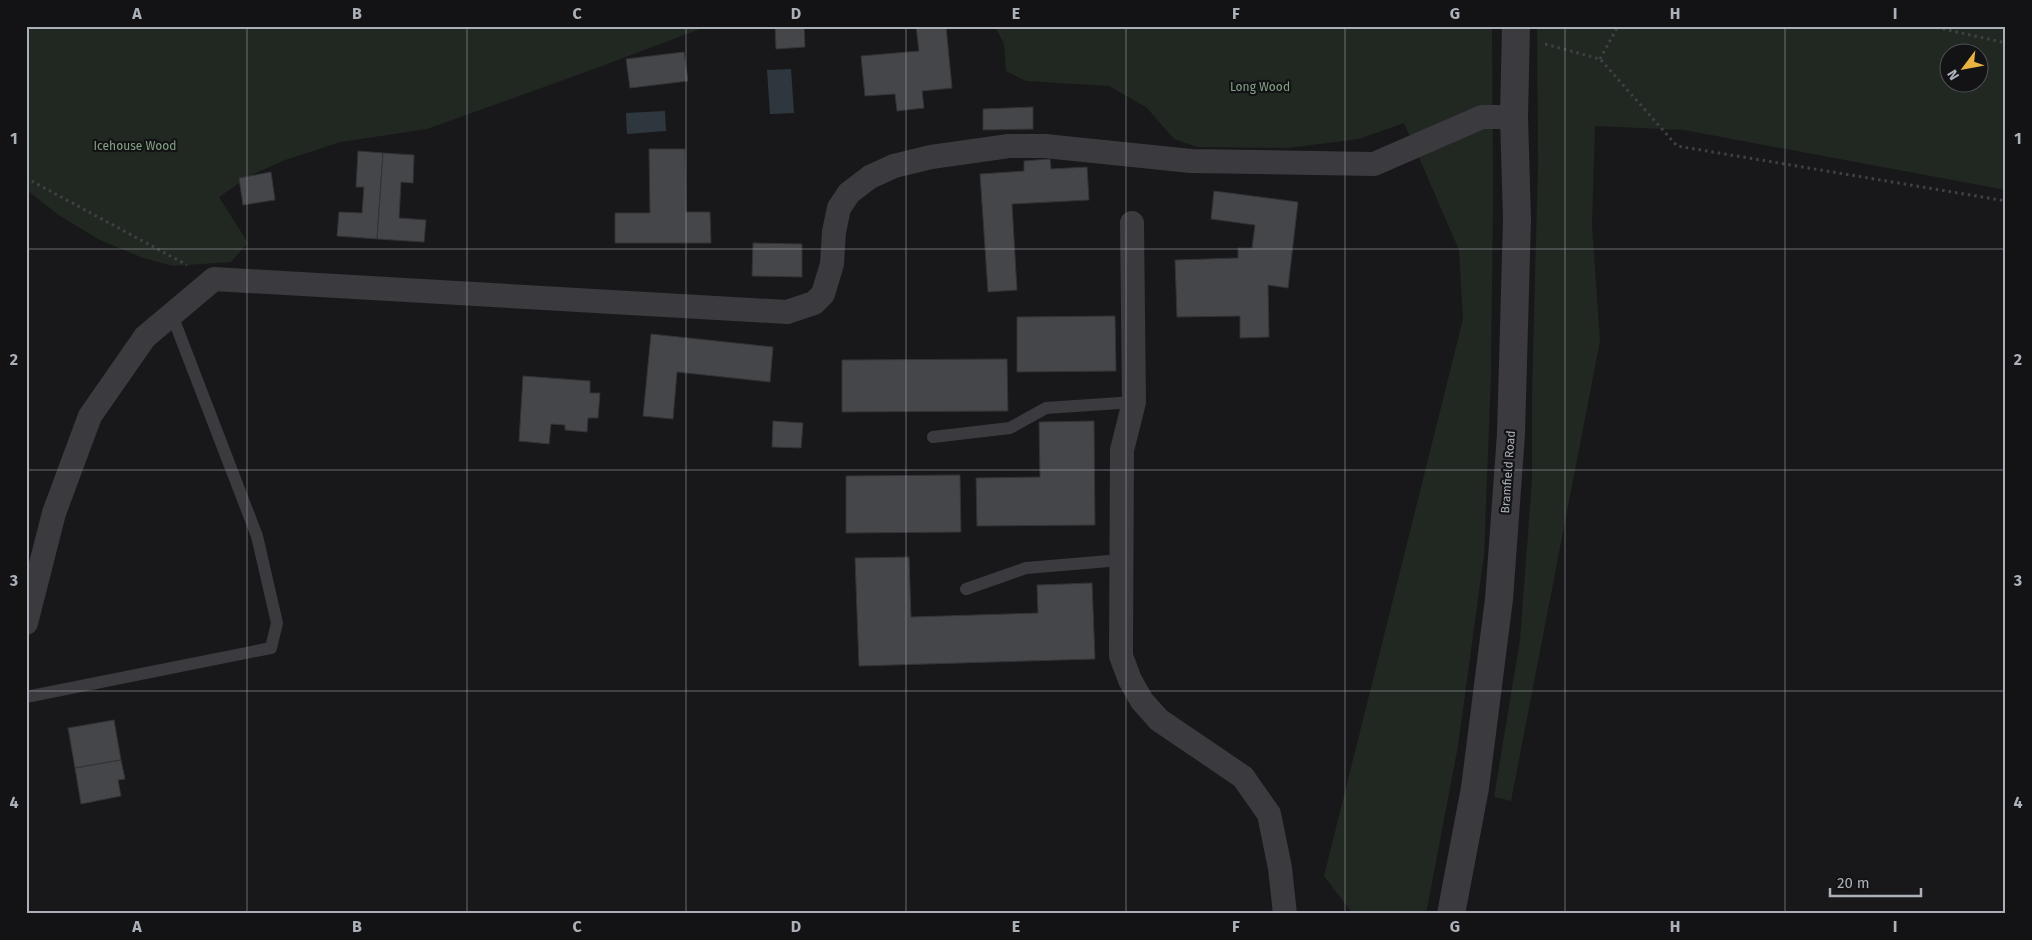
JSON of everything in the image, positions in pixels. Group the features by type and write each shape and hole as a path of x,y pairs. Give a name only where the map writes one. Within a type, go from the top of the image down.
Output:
{"street":[{"name":"Bramfield Road","path":"1451,914 1475,788 1499,599 1511,434 1516,219 1514,117 1516,31"},
{"path":"26,623 54,513 90,416 145,337 214,279 788,312 814,303 823,294 832,264 838,208 849,192 870,177 903,164 964,151 1009,146 1045,146 1191,161 1374,164 1482,117 1514,117"},
{"path":"1132,223 1134,402 1122,450 1121,656 1130,680 1142,701 1159,720 1244,777 1269,814 1280,868 1286,914"}],"lane":[{"path":"26,697 271,648 277,623 257,536 172,315"},
{"path":"933,437 1010,428 1046,408 1134,402"},
{"path":"966,589 1026,568 1121,560"}],"path":[{"path":"1600,59 1618,26"},
{"path":"1930,26 2006,43"},
{"path":"1516,31 1600,59 1677,146 2006,201"},
{"path":"26,178 214,279"}],"green space":[{"name":"Icehouse Wood","path":"26,26 708,26 427,129 341,142 285,160 251,175 219,197 248,243 231,262 173,266 143,258 98,239 57,214 26,189"},
{"name":"Long Wood","path":"995,26 1492,26 1491,376 1484,555 1458,746 1426,914 1353,914 1324,876 1463,319 1459,250 1404,123 1359,139 1288,148 1197,147 1174,139 1146,107 1109,86 1026,81 1006,71 1004,44"},
{"path":"1537,26 2006,26 2006,190 1684,130 1595,126 1592,225 1600,341 1511,801 1494,797 1520,640 1532,480 1532,392 1538,165"}],"shaded area":[{"path":"791,69 794,113 770,114 767,70"},
{"path":"665,111 666,131 627,134 626,113"}],"building":[{"path":"775,26 804,26 805,47 776,49"},
{"path":"916,26 946,26 952,88 922,91 924,108 897,111 895,94 865,96 861,56 919,51"},
{"path":"684,52 688,81 630,88 626,59"},
{"path":"1033,107 1033,129 983,130 983,109"},
{"path":"649,149 685,149 686,212 710,212 711,243 615,243 615,213 650,213"},
{"path":"358,151 383,153 377,239 337,236 339,212 362,213 364,187 356,187"},
{"path":"383,153 414,155 413,183 401,182 399,218 426,220 424,242 377,239"},
{"path":"1050,159 1051,169 1087,167 1089,200 1012,204 1017,290 988,292 980,174 1024,171 1024,161"},
{"path":"271,172 275,200 243,205 239,178"},
{"path":"1214,191 1298,202 1288,288 1268,285 1269,337 1240,338 1240,316 1177,317 1175,260 1238,258 1238,248 1252,248 1255,225 1211,219"},
{"path":"753,243 802,244 802,277 752,276"},
{"path":"1115,316 1116,371 1017,372 1017,317"},
{"path":"651,334 773,347 770,382 677,372 673,419 643,416"},
{"path":"1007,359 1008,411 842,412 842,360"},
{"path":"523,376 590,381 590,393 600,393 598,418 588,418 587,432 565,430 565,425 551,424 549,444 519,441"},
{"path":"773,421 803,423 801,448 772,447"},
{"path":"1094,421 1095,525 977,526 976,478 1040,477 1039,422"},
{"path":"960,475 961,532 846,533 846,476"},
{"path":"909,557 911,617 1038,613 1037,585 1092,583 1095,659 859,666 855,558"},
{"path":"114,720 121,760 75,768 68,728"},
{"path":"121,760 125,779 118,780 121,796 81,804 75,768"}]}
